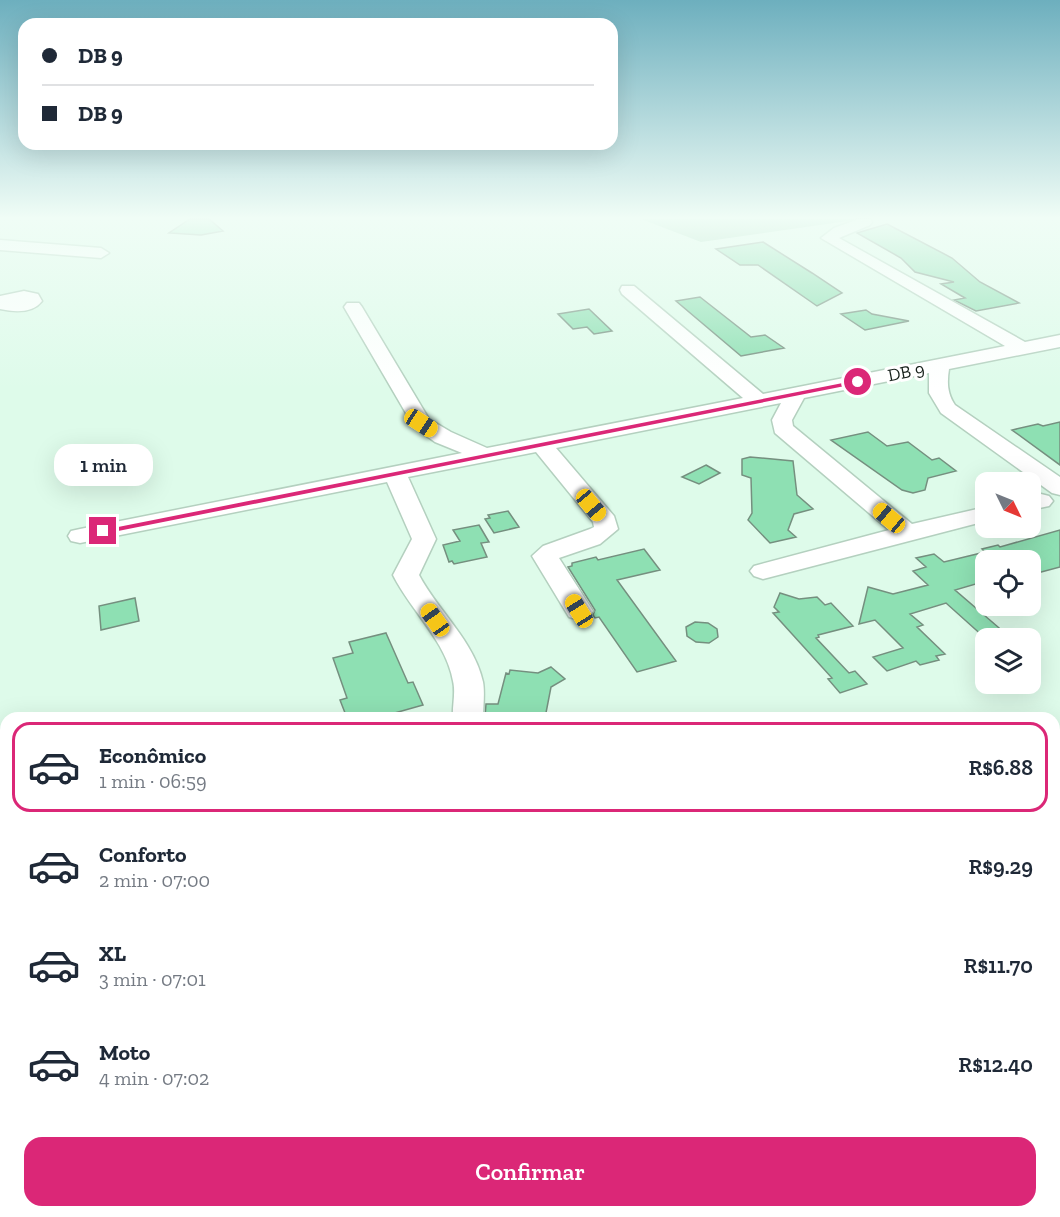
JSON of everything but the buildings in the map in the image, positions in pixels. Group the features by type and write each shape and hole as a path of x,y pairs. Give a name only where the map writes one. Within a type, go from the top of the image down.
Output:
{"street":[{"path":"878,276 1012,350"},
{"path":"891,276 1012,350"},
{"path":"628,290 760,402"},
{"path":"353,307 421,423 443,437 486,456"},
{"name":"DB 9","path":"80,536 1060,341"},
{"path":"940,365 937,387 940,399 1044,497"},
{"path":"796,394 782,420 783,428 907,533"},
{"path":"542,444 605,521 606,529 598,537 580,544 553,549 545,556 579,611"},
{"path":"395,473 424,539 423,546 407,570 406,576 461,662 468,678 468,712"},
{"path":"763,571 975,517"}],"route":[{"path":"103,531 858,382"}]}
